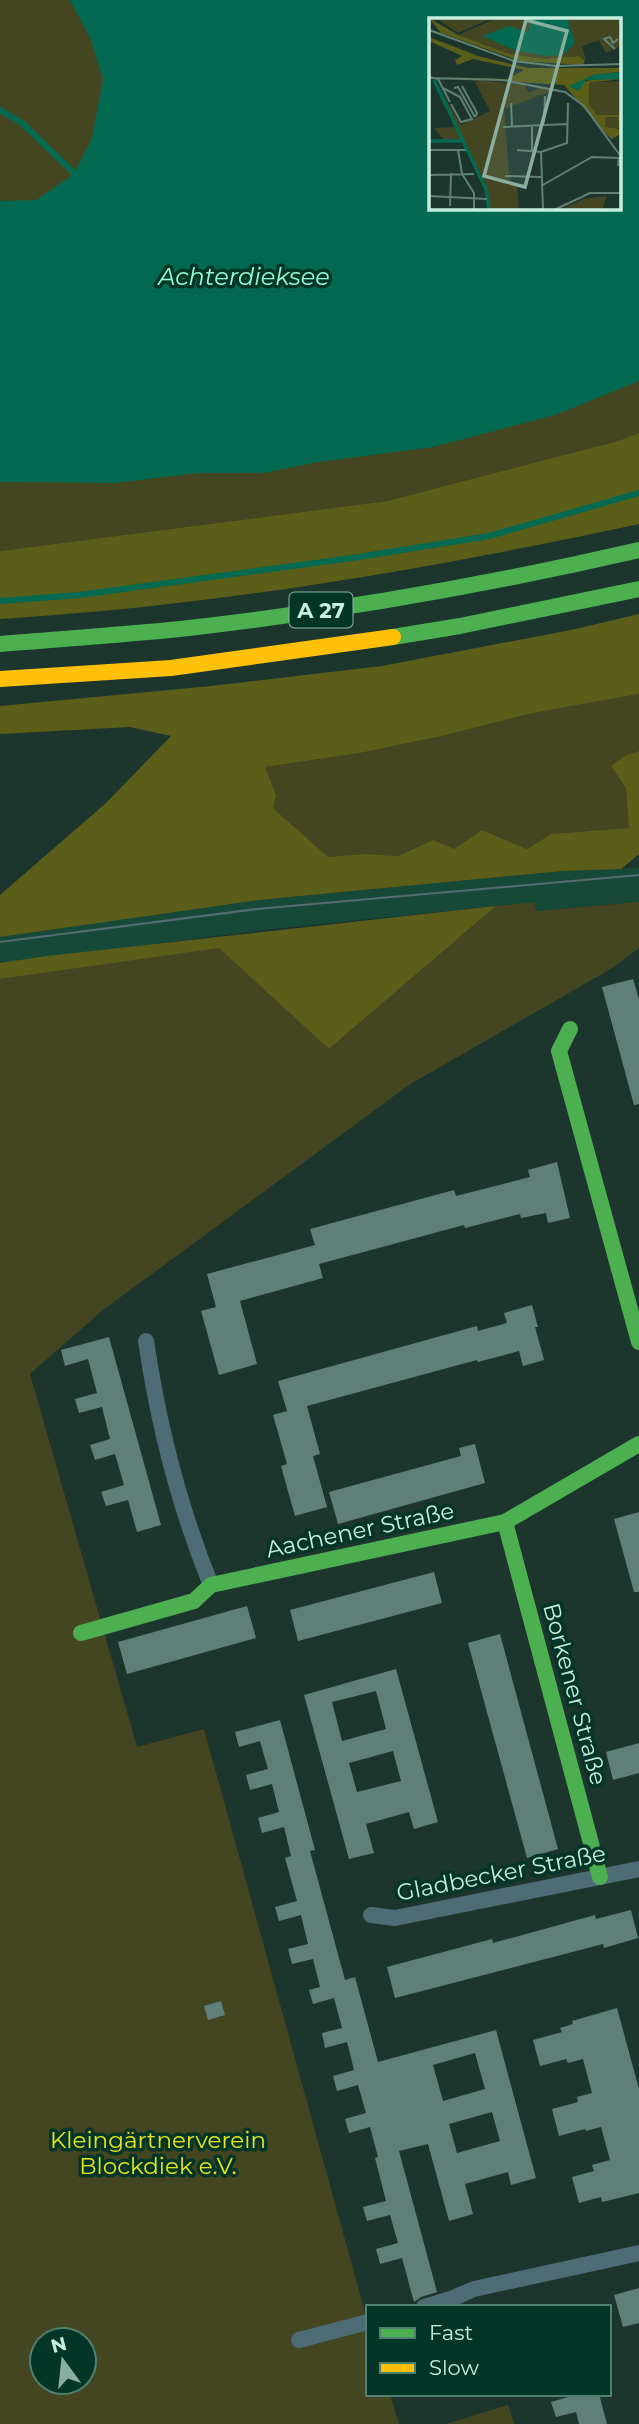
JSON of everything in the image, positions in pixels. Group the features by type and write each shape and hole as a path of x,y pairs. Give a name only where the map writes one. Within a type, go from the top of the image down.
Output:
{"main road":[{"name":"A 27","path":"0,645 180,628 313,611 447,589 639,550"},
{"name":"A 27","path":"0,679 171,667 316,649 460,626 639,589"},
{"path":"570,1029 559,1051 639,1342"},
{"name":"Aachener Straße","path":"81,1633 194,1601 211,1585 506,1522 639,1444"},
{"name":"Borkener Straße","path":"506,1522 600,1877"}],"street":[{"path":"146,1341 155,1403 198,1554 211,1585"},
{"name":"Gladbecker Straße","path":"371,1915 395,1918 639,1870"},
{"path":"431,2305 474,2289 639,2253"},
{"path":"299,2340 366,2323"}],"shaded area":[{"path":"639,433 639,524 481,556 321,584 161,605 0,619 0,551 387,501 618,441"},
{"path":"639,614 639,694 533,713 360,753 265,767 276,795 273,808 328,857 367,854 398,856 433,840 454,849 482,830 527,849 551,834 629,828 626,788 611,766 626,755 639,751 639,854 621,869 563,871 259,900 0,937 0,895 106,803 171,736 130,727 0,734 0,706 382,666 571,630"},
{"path":"639,868 639,902 535,911 534,902 281,928 0,963 0,937 48,929 259,900 563,871"},
{"path":"496,906 329,1049 219,948 0,979 0,963 47,956"}],"green space":[{"name":"Achterdieksee","path":"0,0 639,0 639,433 618,441 387,501 0,551"},
{"path":"639,694 639,751 626,755 612,766 626,788 630,828 551,834 527,849 482,830 453,850 433,840 398,856 367,854 328,858 273,808 264,767 360,753 533,713"},
{"name":"Kleingärtnerverein Blockdiek e.V.","path":"534,902 536,911 639,902 639,948 614,967 409,1085 103,1310 30,1374 137,1747 204,1729 366,2316 366,2396 391,2396 399,2424 0,2424 0,979 219,947 329,1049 496,906"},
{"path":"508,2405 514,2424 446,2424"}],"water":[{"name":"Achterdieksee","path":"70,0 639,0 639,381 555,415 433,447 318,462 264,473 198,473 114,483 0,482 0,201 36,200 74,174 92,138 103,79 90,38"}],"building":[{"path":"633,979 639,999 639,1104 634,1105 602,987"},
{"path":"557,1162 570,1218 548,1223 546,1213 521,1218 520,1214 465,1228 464,1225 319,1264 323,1278 240,1301 257,1364 219,1375 201,1311 216,1307 207,1274 315,1245 310,1229 454,1190 456,1196 530,1177 528,1170"},
{"path":"532,1305 544,1360 523,1366 519,1351 307,1406 320,1454 313,1456 327,1507 295,1516 281,1466 287,1464 273,1415 287,1411 278,1381 477,1326 478,1331 507,1323 504,1313"},
{"path":"109,1337 161,1525 137,1532 128,1500 106,1506 101,1492 124,1485 115,1454 95,1460 90,1445 110,1439 102,1407 79,1413 75,1399 97,1393 88,1359 65,1366 61,1350"},
{"path":"475,1444 485,1483 338,1524 329,1492 461,1456 459,1448"},
{"path":"639,1512 639,1592 634,1592 614,1519"},
{"path":"434,1572 442,1603 298,1641 290,1610"},
{"path":"247,1606 256,1638 127,1674 118,1642"},
{"path":"500,1634 558,1849 527,1858 468,1643"},
{"path":"396,1669 438,1822 414,1829 409,1812 366,1824 374,1853 349,1859 304,1695","holes":["376,1691 386,1729 342,1741 332,1702","393,1751 401,1781 357,1792 349,1763"]},
{"path":"280,1720 315,1850 310,1851 345,1980 355,1977 378,2062 496,2030 536,2178 511,2185 508,2172 465,2184 473,2214 449,2221 428,2144 399,2151 437,2292 414,2302 402,2258 380,2264 376,2249 398,2243 390,2215 367,2221 363,2207 386,2201 370,2127 349,2133 345,2119 366,2113 358,2085 337,2091 333,2076 354,2070 347,2042 325,2048 322,2033 342,2028 334,1998 313,2004 309,1990 320,1987 313,1959 292,1964 288,1949 308,1944 301,1915 279,1921 275,1907 297,1901 285,1858 291,1856 284,1827 262,1833 258,1818 279,1812 272,1784 250,1790 246,1775 268,1769 260,1741 239,1747 235,1732","holes":["475,2053 485,2089 443,2101 433,2065","492,2112 500,2141 457,2153 449,2124"]},
{"path":"639,1743 639,1773 613,1780 606,1752"},
{"path":"631,1910 638,1938 604,1948 603,1944 395,1998 387,1967 492,1939 493,1943 595,1915 596,1919"},
{"path":"221,2001 225,2015 208,2020 204,2006"},
{"path":"617,2008 639,2089 639,2193 602,2202 601,2197 579,2203 572,2177 594,2171 592,2165 610,2160 601,2127 559,2136 552,2109 578,2102 577,2097 592,2093 583,2059 568,2063 566,2059 540,2066 533,2040 562,2032 560,2028 573,2024 572,2021"},
{"path":"639,2288 639,2323 623,2327 614,2295"},
{"path":"571,2396 600,2396 607,2424 579,2424 576,2412 556,2417 551,2402"}],"waterway":[{"path":"0,110 22,123 75,174"},
{"path":"0,601 79,595 352,558 489,536 639,493"}],"tram line":[{"path":"0,942 257,909 639,875"}],"traffic: fast":[{"path":"0,644 180,629 353,606 525,575 639,550"},
{"path":"393,637 639,589"},
{"path":"570,1029 559,1051 639,1342"},
{"path":"81,1633 194,1601 211,1585 505,1522 639,1444"},
{"path":"505,1522 600,1877"}],"traffic: slow":[{"path":"0,679 171,668 393,637"}]}
